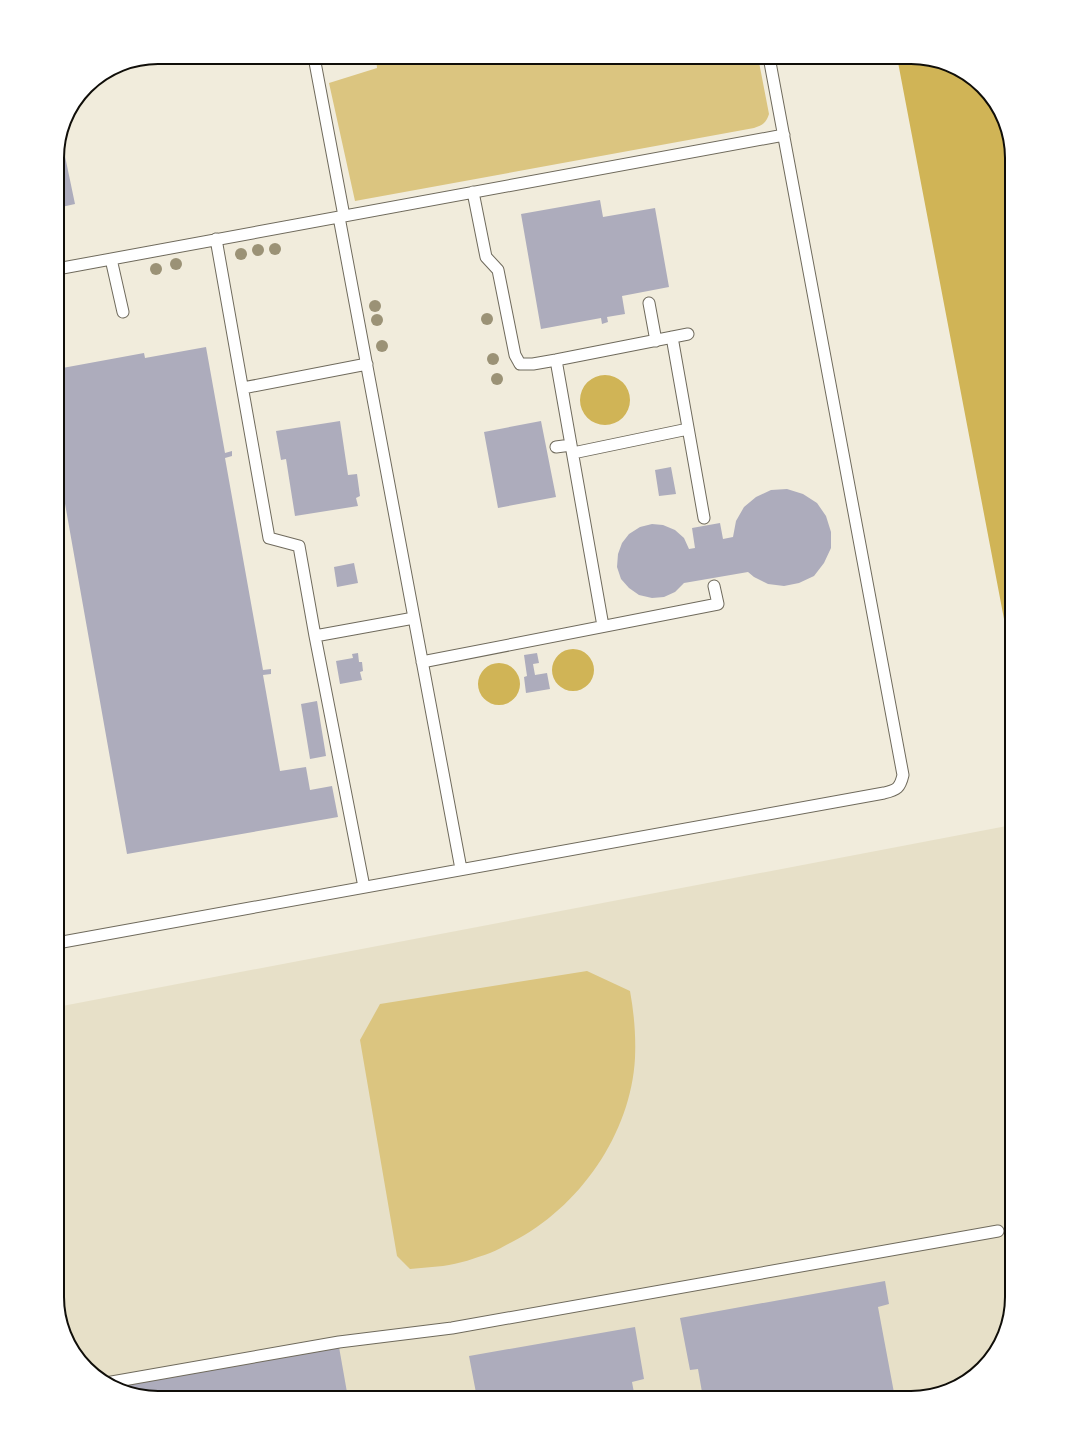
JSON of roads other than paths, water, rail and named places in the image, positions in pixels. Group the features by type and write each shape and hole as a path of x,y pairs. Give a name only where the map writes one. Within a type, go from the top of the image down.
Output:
{"lane":[{"path":"315,64 367,364 461,869"},
{"path":"64,942 884,793 894,791 901,785 904,775 770,64"},
{"path":"64,268 784,135"},
{"path":"473,192 486,256 498,270 515,355 520,364 533,364 556,360 688,334"},
{"path":"216,239 269,538 298,546 364,887"},
{"path":"111,259 123,312"},
{"path":"650,303 656,341"},
{"path":"672,337 704,518"},
{"path":"556,360 603,626"},
{"path":"243,388 367,364"},
{"path":"556,447 572,449 688,429"},
{"path":"422,662 718,604 714,586"},
{"path":"315,636 414,618"},
{"path":"116,1381 339,1342 452,1328 998,1231"}]}
